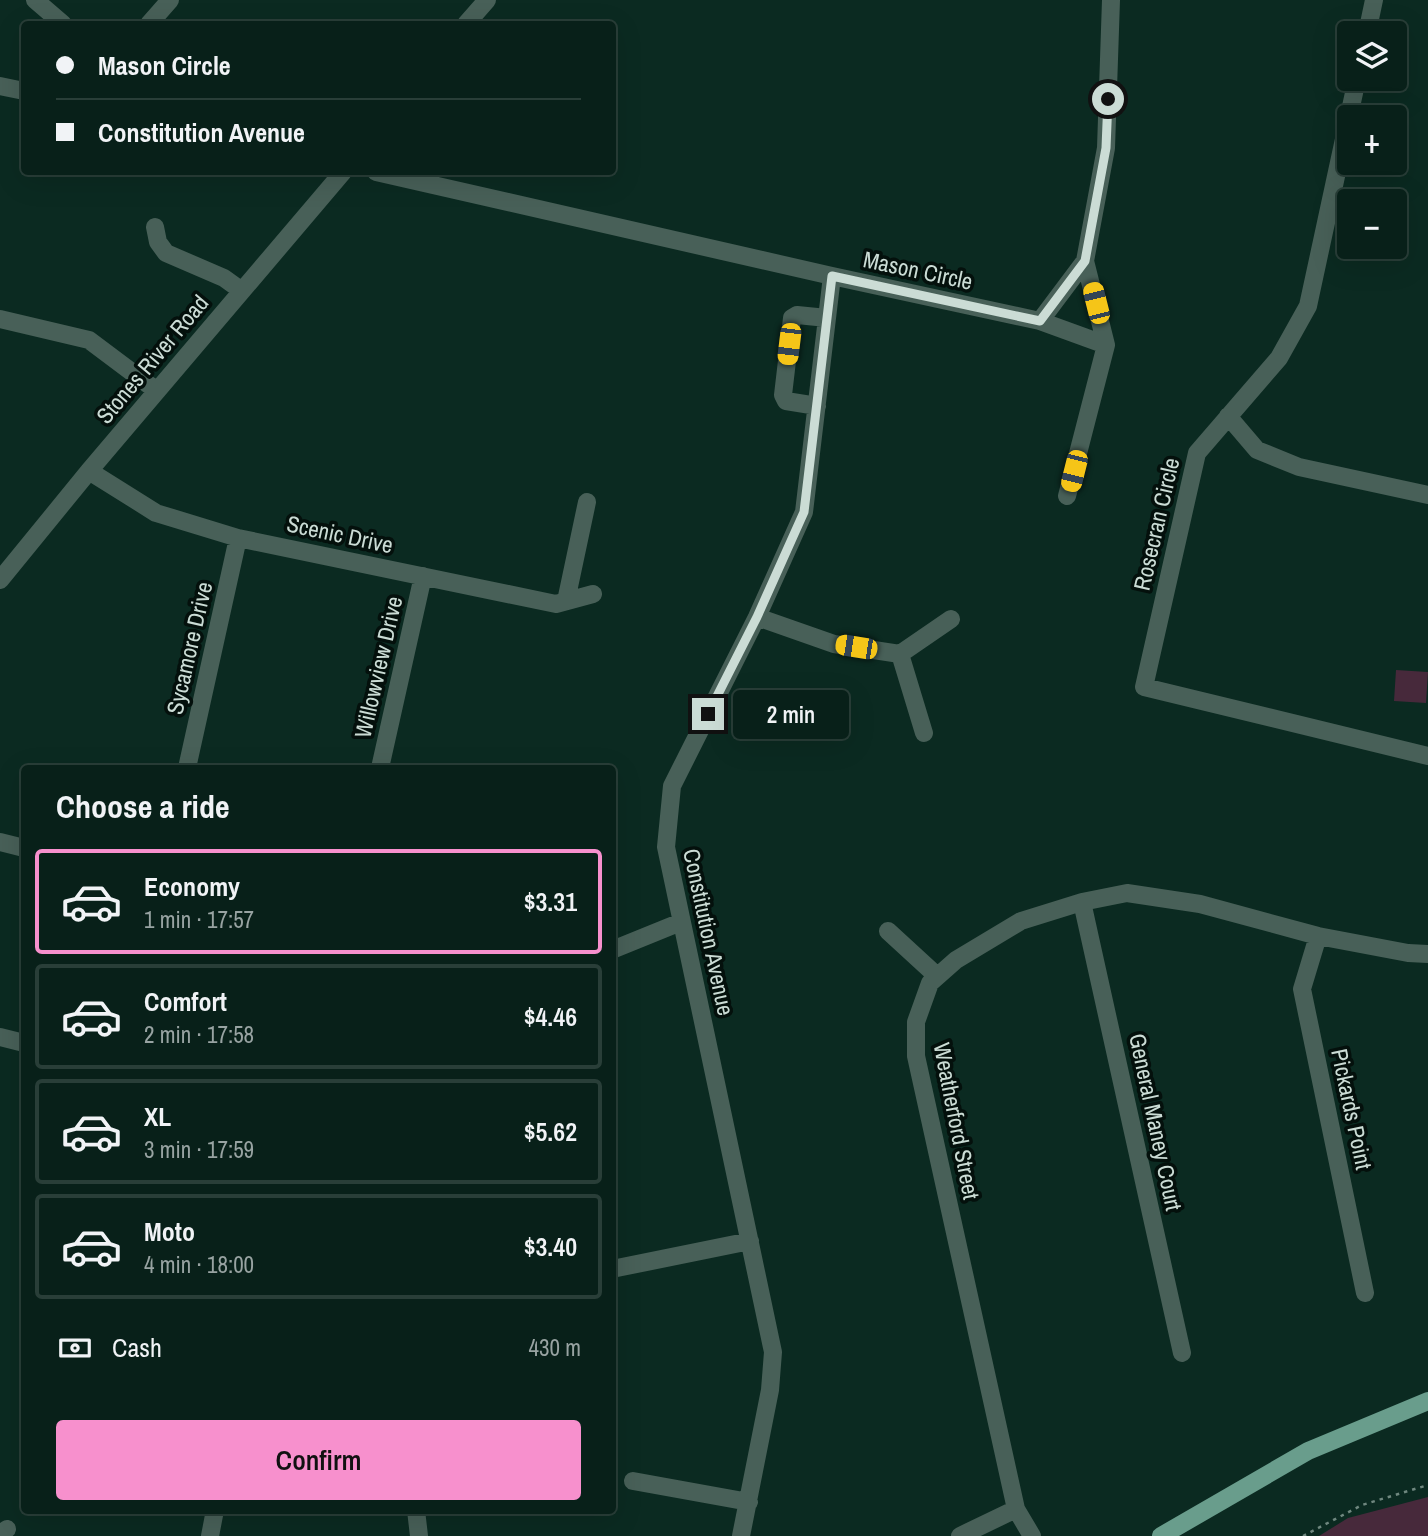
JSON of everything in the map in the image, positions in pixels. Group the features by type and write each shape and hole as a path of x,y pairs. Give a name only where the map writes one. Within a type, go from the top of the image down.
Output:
{"main road":[{"path":"1161,1536 1308,1451 1428,1401"}],"street":[{"path":"35,0 60,21"},
{"path":"469,21 487,0"},
{"path":"1067,496 1106,345 1085,261 1106,148 1111,0"},
{"path":"1370,21 1374,0"},
{"path":"152,21 169,1"},
{"path":"0,86 21,90"},
{"name":"Rosecran Circle","path":"1354,91 1308,306 1279,358 1197,453 1144,687 1428,756"},
{"name":"Stones River Road","path":"0,580 340,175"},
{"name":"Mason Circle","path":"389,175 1040,321 1106,345"},
{"path":"155,227 158,242 166,253 224,278 242,291"},
{"path":"1040,321 1085,261"},
{"name":"Constitution Avenue","path":"741,1536 770,1390 773,1352 666,847 672,786 757,617 804,512 832,276"},
{"path":"817,406 786,401 782,395 792,318 797,315 827,318"},
{"path":"0,319 89,340 157,391"},
{"path":"1227,416 1257,450 1299,467 1428,495"},
{"name":"Scenic Drive","path":"89,471 156,513 238,538 556,604 593,594"},
{"path":"566,601 587,502"},
{"name":"Sycamore Drive","path":"188,765 238,538"},
{"name":"Willowview Drive","path":"381,765 423,576"},
{"path":"757,617 834,644 900,654 951,620"},
{"path":"900,654 924,733"},
{"path":"0,842 21,847"},
{"name":"Weatherford Street","path":"1032,1536 1016,1510 916,1056 916,1022 930,983 956,960 1021,921 1083,902 1127,893 1200,904 1318,936 1408,953 1428,954"},
{"name":"General Maney Court","path":"1083,902 1182,1353"},
{"path":"616,948 681,922"},
{"path":"888,931 937,976"},
{"name":"Pickards Point","path":"1318,936 1303,989 1365,1293"},
{"path":"0,1037 21,1042"},
{"path":"616,1268 750,1241"},
{"path":"633,1481 749,1502"},
{"path":"960,1536 1016,1510"},
{"path":"209,1536 214,1514"},
{"path":"416,1514 419,1536"}],"path":[{"path":"1303,1536 1362,1505 1428,1485"}],"shaded area":[{"path":"1396,670 1428,672 1426,703 1394,701"},
{"path":"1428,1497 1428,1536 1319,1536 1348,1518"}],"route":[{"path":"708,714 757,617 804,512 832,276 1040,321 1085,261 1106,148 1108,99"}]}
